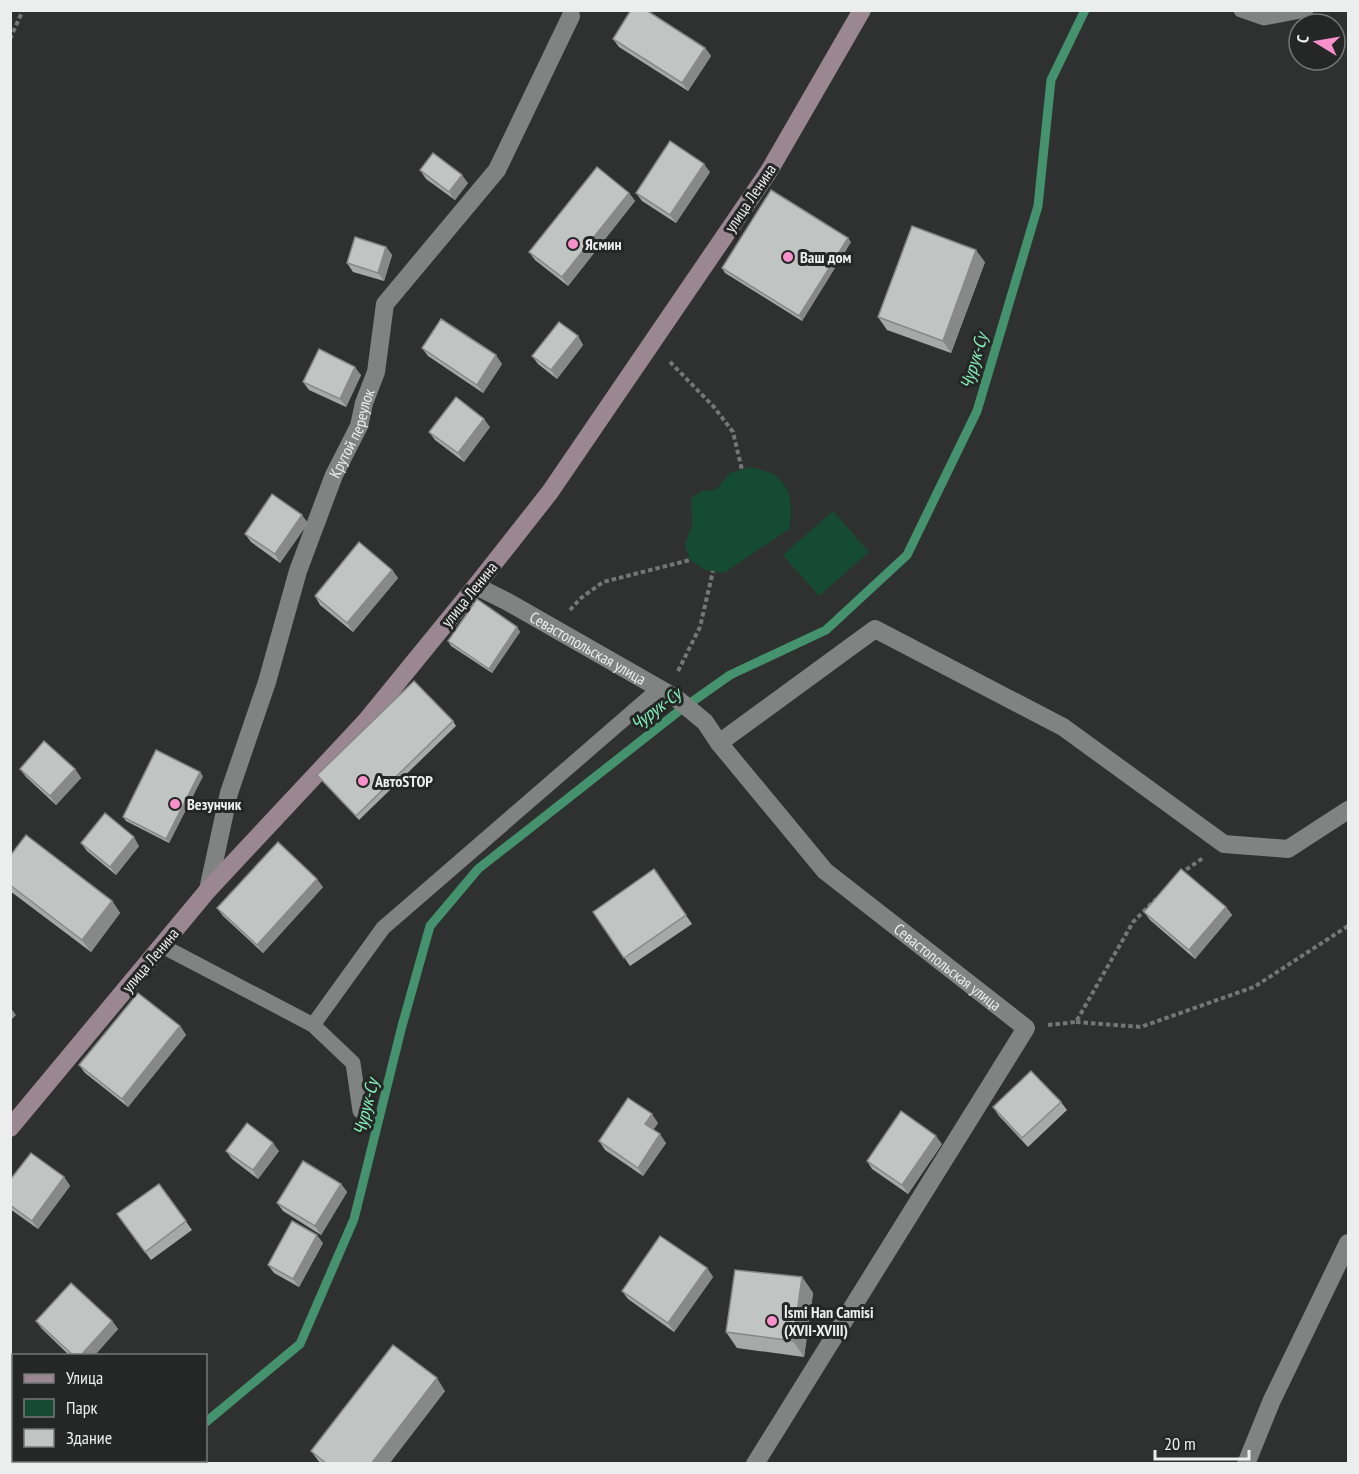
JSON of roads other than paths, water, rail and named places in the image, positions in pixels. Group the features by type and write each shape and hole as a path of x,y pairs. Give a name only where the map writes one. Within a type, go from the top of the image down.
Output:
{"main road":[{"name":"улица Ленина","path":"10,1128 208,890 366,721 550,492 650,342 769,171 862,10"}],"street":[{"name":"Крутой переулок","path":"208,890 229,793 267,682 298,571 334,475 359,426 364,403 376,372 385,304 497,170 571,16"},
{"name":"Севастопольская улица","path":"476,586 660,688 705,722 719,743 825,871 1026,1028 755,1464"},
{"path":"719,743 875,629 1063,727 1224,844 1288,849 1348,810"},
{"path":"1246,1464 1272,1400 1348,1243"}],"lane":[{"path":"1241,10 1264,18 1305,10"},
{"path":"313,1025 383,928 660,688"},
{"path":"165,942 168,949 313,1025 354,1064 360,1111"}],"waterway":[{"name":"Чурук-Су","path":"207,1421 300,1344 354,1219 402,1026 430,926 478,869 679,711 730,675 826,630 907,555 977,411 1038,206 1051,80 1085,10"}],"place":[{"name":"Ясмин","path":"573,244"},
{"name":"Ваш дом","path":"788,257"},
{"name":"АвтоSTOP","path":"363,781"},
{"name":"Везунчик","path":"175,804"},
{"name":"İsmi Han Camisi (XVII-XVIII)","path":"772,1321"}]}
